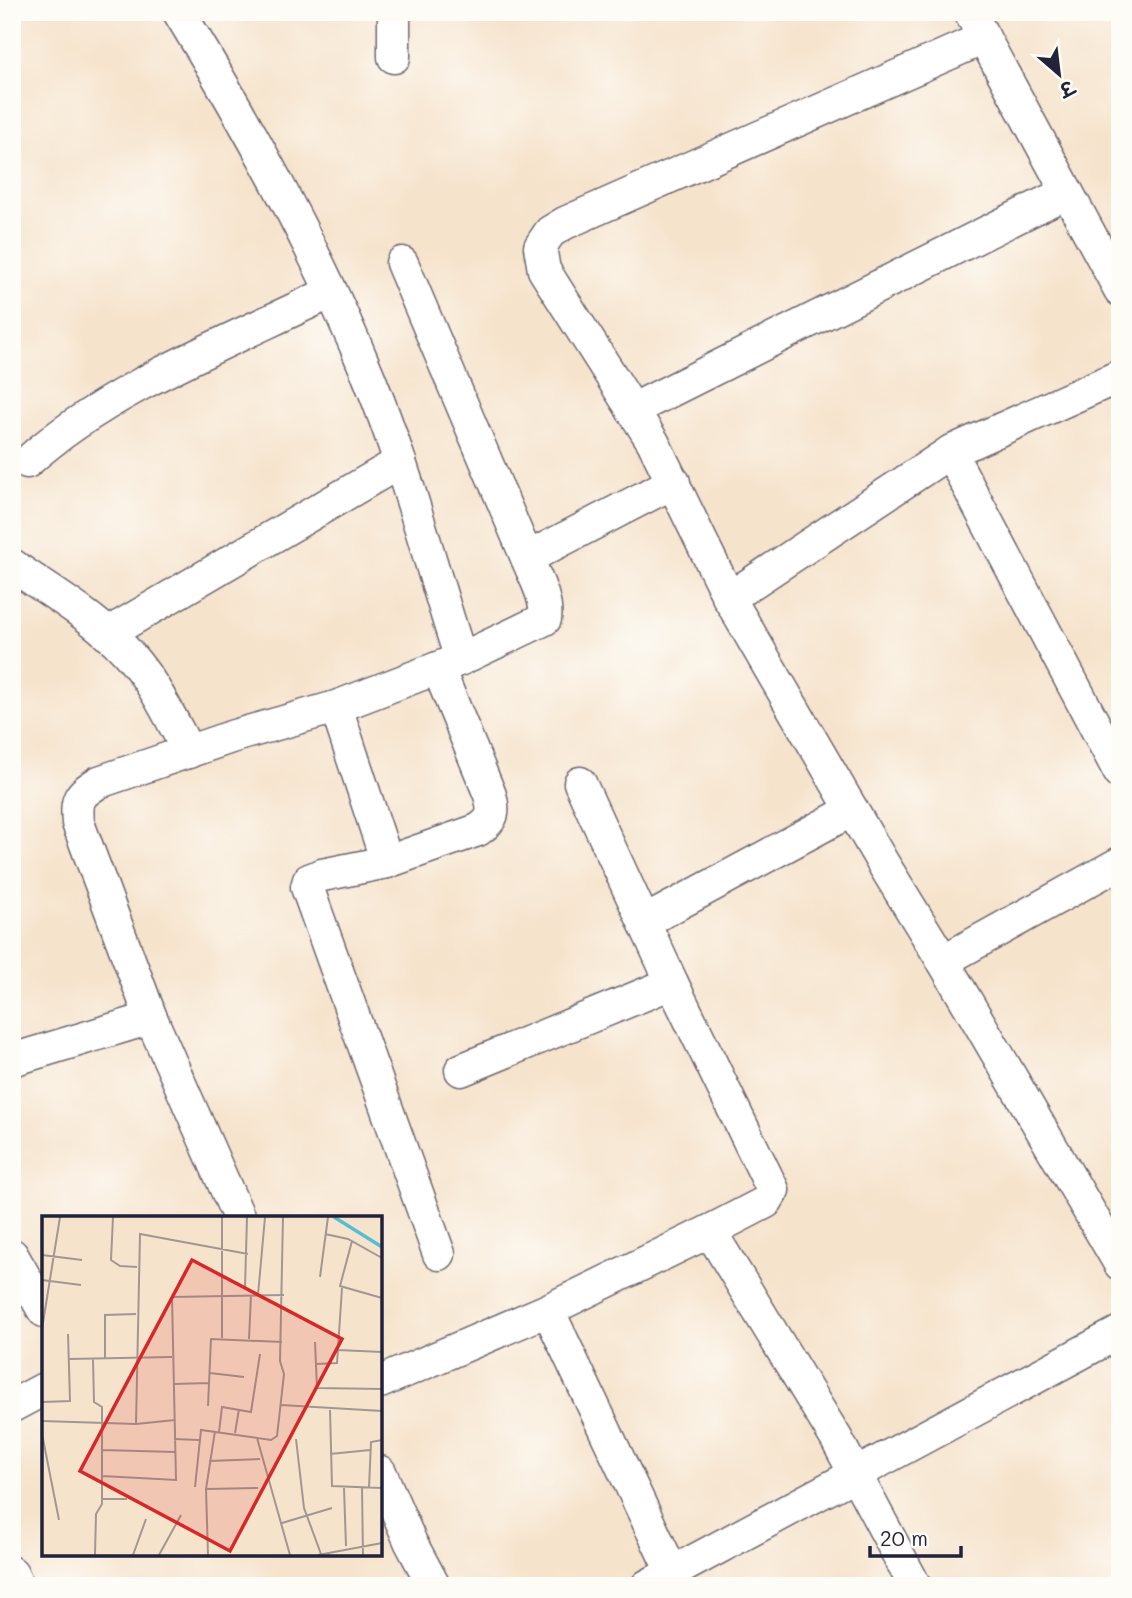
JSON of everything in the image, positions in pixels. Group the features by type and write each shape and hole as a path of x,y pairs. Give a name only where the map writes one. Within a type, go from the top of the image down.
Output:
{"street":[{"path":"179,12 213,67 281,191 368,375 400,462 435,580 449,663 494,809 491,821 478,830 387,862 322,875 309,880 307,887 439,1254"},
{"path":"394,12 394,57"},
{"path":"1120,290 977,25 565,223 550,232 540,247 544,270 653,442 729,598 1120,1264"},
{"path":"632,410 1067,192"},
{"path":"238,1216 151,1018 78,823 76,805 83,792 99,782 336,707 449,663 545,619 544,601 527,558 402,263"},
{"path":"27,462 75,426 123,396 331,292"},
{"path":"729,598 950,452 1120,376"},
{"path":"950,452 1120,773"},
{"path":"107,634 400,462"},
{"path":"527,558 674,482"},
{"path":"12,565 87,617 134,660 154,687 189,752"},
{"path":"336,707 387,862"},
{"path":"382,1381 548,1310 710,1231 766,1202 772,1190 672,984 580,783"},
{"path":"644,922 852,810"},
{"path":"943,961 1120,863"},
{"path":"461,1070 672,984"},
{"path":"12,1060 151,1018"},
{"path":"710,1231 856,1475 915,1586"},
{"path":"12,1255 42,1308"},
{"path":"548,1310 659,1579 1120,1332"},
{"path":"12,1406 42,1391"},
{"path":"382,1477 411,1543 434,1586"},
{"path":"12,1573 18,1586"}]}
